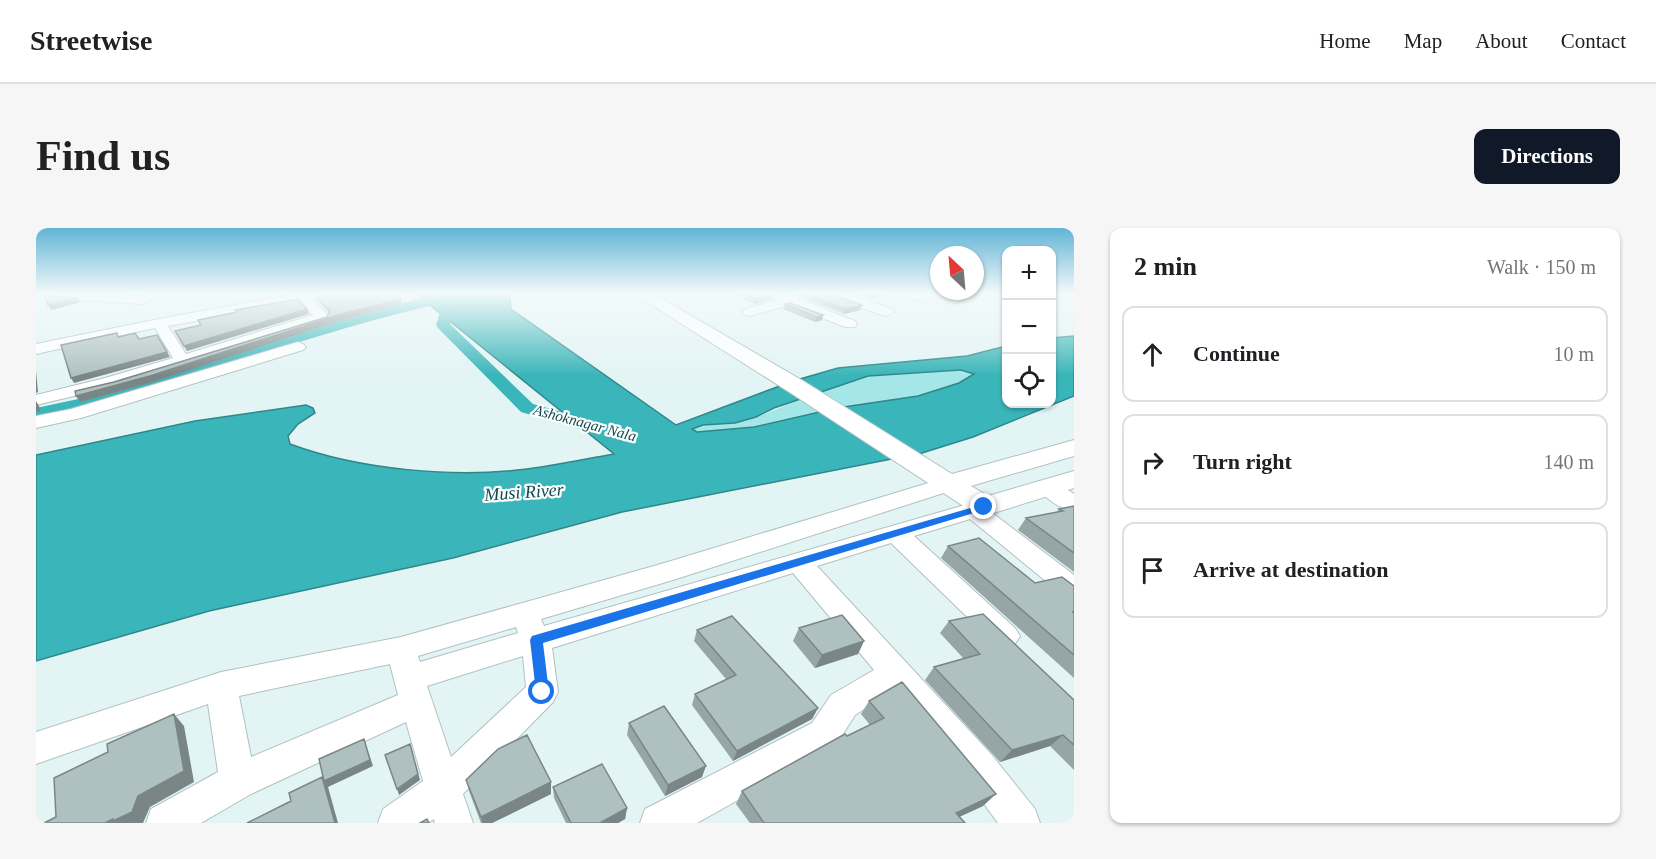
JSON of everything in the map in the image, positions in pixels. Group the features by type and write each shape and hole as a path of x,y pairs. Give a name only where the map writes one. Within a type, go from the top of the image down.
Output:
{"street":[{"path":"36,349 175,321"},
{"path":"36,400 110,382 311,321"},
{"path":"687,321 797,387 948,484 1074,590"},
{"path":"842,321 850,324"},
{"path":"159,323 182,360"},
{"path":"36,334 90,324 78,340"},
{"path":"36,422 74,414 298,347"},
{"path":"165,823 203,814 238,781 409,676 664,573 948,484 1074,448"},
{"path":"530,627 798,562 1061,483 1074,505"},
{"path":"895,533 1023,653"},
{"path":"798,562 978,766 1021,823"},
{"path":"397,823 448,806 498,737 542,692 530,627"},
{"path":"660,823 824,734 843,705 896,673"},
{"path":"36,748 221,686 409,676"},
{"path":"409,676 448,806"},
{"path":"221,686 238,781"}],"shaded area":[{"path":"961,370 975,373 959,383 918,396 837,408 754,427 697,432 691,429 754,418 831,387 869,376"}],"water":[{"name":"Musi River","path":"449,321 528,321 676,425 793,381 838,368 967,356 1002,347 1002,408 1044,408 973,437 922,453 622,512 453,558 209,611 36,661 36,455 195,421 306,405 313,408 315,413 298,424 288,436 290,444 317,453 377,466 438,472 499,472 614,454","holes":["961,370 974,374 959,383 918,396 837,408 754,427 697,432 692,429 703,425 735,423 756,417 774,408 868,376"]},
{"path":"1074,336 1074,396 1056,403 1056,338"}],"building":[{"path":"198,321 268,321 184,346 175,331 201,325"},
{"path":"320,321 150,376 76,396 75,391 114,382"},
{"path":"117,333 118,337 135,333 139,339 157,335 167,352 71,378 61,345"},
{"path":"1074,506 1074,553 1026,518 1063,511 1059,509"},
{"path":"979,538 1035,583 1062,577 1074,586 1074,612 1072,612 1074,613 1074,655 948,546"},
{"path":"983,614 1074,700 1074,745 1063,735 1012,750 934,667 980,654 949,621"},
{"path":"842,615 864,641 822,655 799,628"},
{"path":"732,616 818,708 737,751 695,694 736,675 697,630"},
{"path":"902,682 996,794 956,813 965,823 764,823 742,791 845,734 847,736 884,718 869,701"},
{"path":"664,706 706,766 668,785 629,723"},
{"path":"174,714 184,771 138,796 132,812 113,821 113,819 105,823 44,823 56,817 54,778 108,752 107,744"},
{"path":"527,735 551,782 481,817 466,780 498,749"},
{"path":"364,739 370,760 324,781 319,759"},
{"path":"410,744 418,774 397,789 385,755"},
{"path":"602,764 627,808 600,823 571,823 553,787"},
{"path":"322,777 335,823 247,823 291,801 289,793"}],"waterway":[{"path":"36,414 87,403 354,321"},
{"name":"Ashoknagar Nala","path":"444,321 443,325 527,408 607,431"}],"route":[{"path":"542,692 536,640 984,507"}]}
